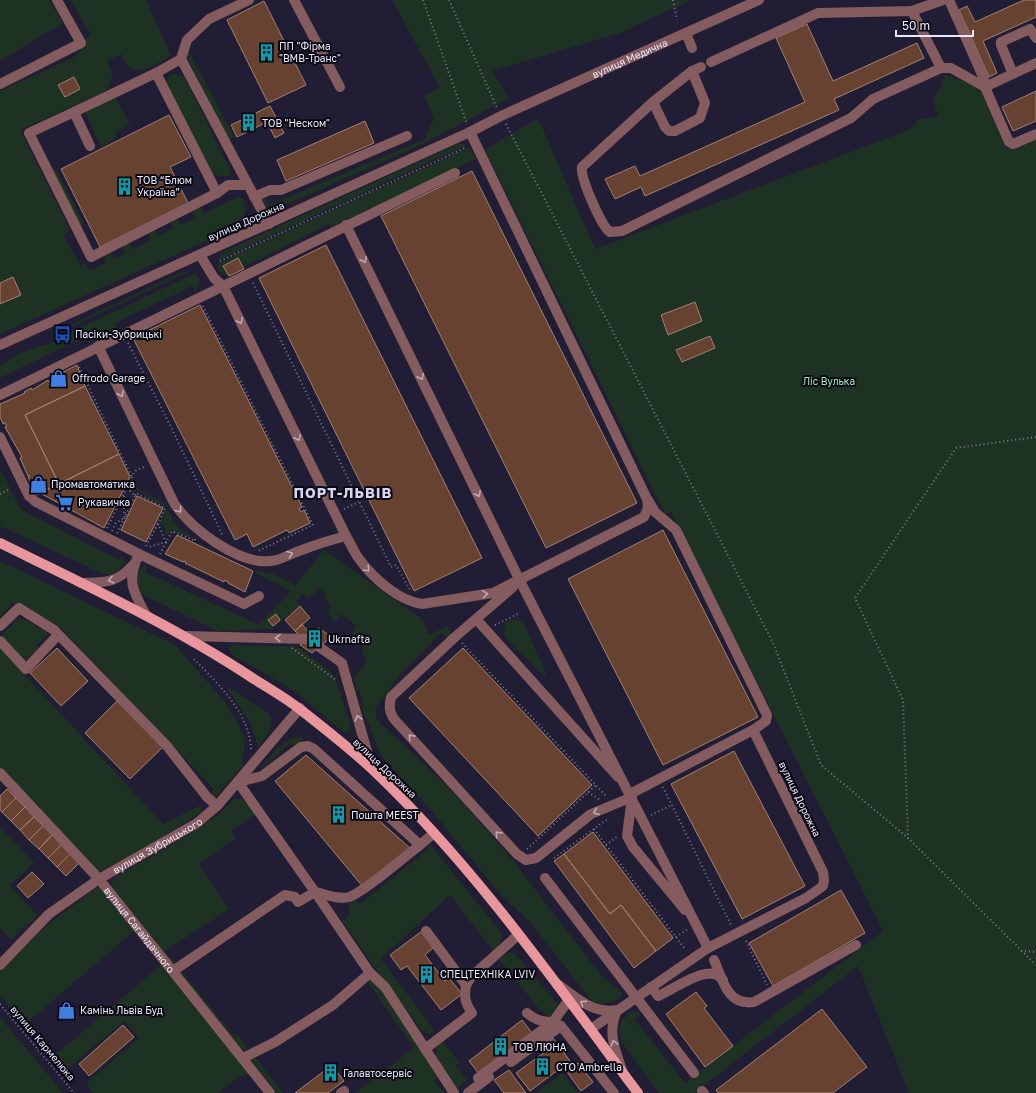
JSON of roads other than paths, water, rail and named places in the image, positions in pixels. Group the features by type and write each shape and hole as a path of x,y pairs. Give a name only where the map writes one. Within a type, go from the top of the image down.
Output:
{"main road":[{"name":"вулиця Дорожна","path":"0,544 146,615 185,636 238,668 300,708 372,769 434,833 518,935 638,1093"}],"street":[{"path":"0,84 81,44 57,0"},
{"path":"248,185 228,185 217,194 91,256 29,133 156,74 181,59 188,40 209,19 249,0"},
{"path":"294,0 340,87"},
{"name":"вулиця Медична","path":"501,116 759,0"},
{"path":"711,62 818,13 912,11 943,0"},
{"path":"949,0 984,79 985,87 1010,144 1036,134"},
{"path":"912,11 941,68"},
{"path":"1013,74 1000,45 1001,42 1030,29 1036,38"},
{"path":"686,33 692,48"},
{"path":"181,59 269,224"},
{"path":"985,87 1036,63"},
{"path":"653,102 665,127 669,131 675,130 700,118 705,103 696,69 653,102 583,165 582,169 584,180 604,225 610,232 622,231 850,118 873,99 941,68 951,68 985,87"},
{"path":"156,74 217,194"},
{"path":"74,112 90,146"},
{"name":"вулиця Дорожна","path":"0,345 269,224 470,132 501,116"},
{"path":"470,132 647,499 655,512 676,530 765,709 767,715 766,721 753,730 590,814 536,858 526,860 517,854 390,713 389,707 391,698 460,638 477,620 520,581"},
{"path":"254,197 270,190 281,190 407,136"},
{"path":"0,395 346,225 455,174"},
{"path":"346,225 520,581 630,793 692,925"},
{"path":"200,255 214,278 223,286 358,559 368,570 390,588 414,602 422,604 493,593 520,581 644,517 648,508 647,499"},
{"path":"98,346 174,503 185,518 209,538 240,556 256,562 272,561 318,544 346,536"},
{"path":"0,437 29,496 36,502 136,559 244,604 259,596"},
{"path":"136,559 131,579 132,590 146,615"},
{"name":"вулиця Дорожна","path":"81,583 112,582 124,576 136,559"},
{"path":"0,626 19,608 54,630 168,746 207,797 217,806"},
{"path":"477,620 630,793 627,836 633,848 708,948"},
{"path":"0,641 26,669 58,635"},
{"path":"185,636 308,638 342,662 372,769"},
{"name":"вулиця Зубрицького","path":"0,966 49,914 99,879 197,823 217,806 300,708"},
{"name":"вулиця Дорожна","path":"590,1029 708,948 806,898 823,886 823,872 753,730"},
{"path":"420,845 314,748 308,746 301,747 262,776 238,782 370,973 386,987 454,1093"},
{"name":"вулиця Сагайдачного","path":"0,773 99,879 270,1093"},
{"path":"173,971 285,895 295,897 298,902 315,892 338,898 349,897 361,890 434,833"},
{"path":"545,878 694,1073"},
{"path":"426,931 466,985"},
{"path":"425,1049 472,1013 466,1004 464,997 466,985 471,977 518,935"},
{"path":"714,960 730,995 736,1001 746,1003 754,1002 856,944"},
{"path":"243,1058 275,1042 333,1005 370,973"},
{"path":"651,987 658,996 702,974 713,973 720,976 724,982"},
{"path":"554,982 591,1008 606,1012 617,1010"},
{"path":"468,1093 557,1024 568,1001"},
{"path":"617,1010 613,1019 611,1033 624,1074"},
{"path":"527,1013 535,1020 557,1024 614,1093"},
{"path":"478,1078 557,1024"}],"place":[{"name":"ПП \"Фірма \"ВМВ-Транс\"","path":"266,52"},
{"name":"ТОВ \"Неском\"","path":"249,123"},
{"name":"ТОВ “Блюм Україна”","path":"124,186"},
{"name":"Пасіки-Зубрицькі","path":"62,334"},
{"name":"Offrodo Garage","path":"59,378"},
{"name":"Промавтоматика","path":"38,484"},
{"name":"Рукавичка","path":"65,502"},
{"name":"Ukrnafta","path":"315,639"},
{"name":"Пошта MEEST","path":"338,815"},
{"name":"СПЕЦТЕХНІКА LVIV","path":"427,974"},
{"name":"Камінь Львів Буд","path":"67,1010"},
{"name":"ТОВ ЛЮНА","path":"500,1047"},
{"name":"СТО Ambrella","path":"543,1067"},
{"name":"Галавтосервіс","path":"330,1073"}],"district":[{"name":"ПОРТ-ЛЬВІВ","path":"343,493"}],"park label":[{"name":"Ліс Вулька","path":"829,381"}]}
